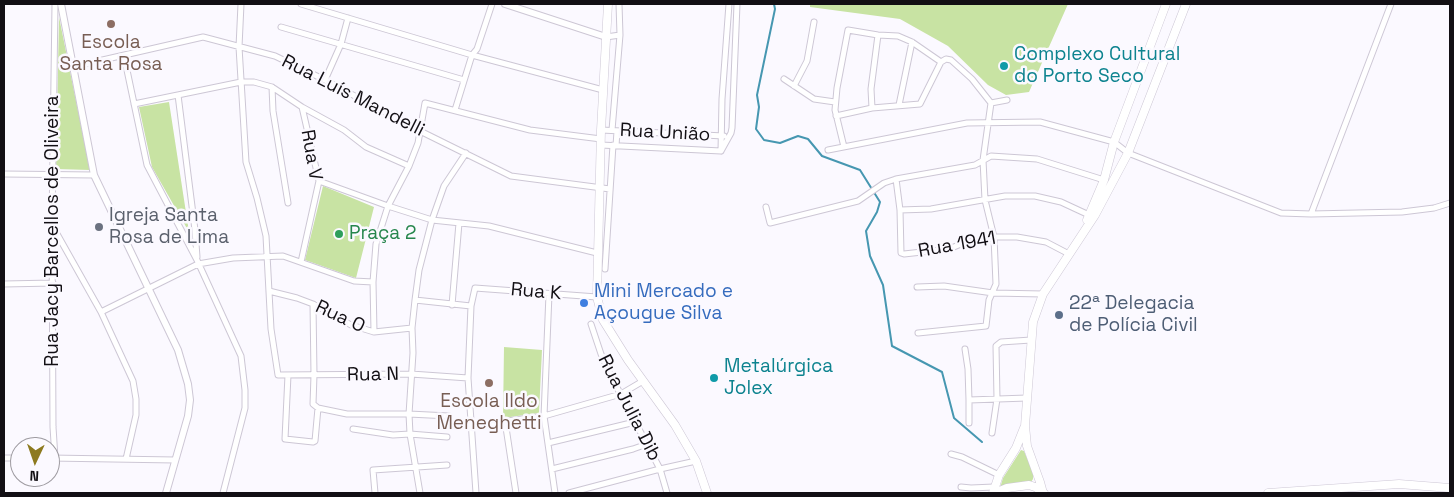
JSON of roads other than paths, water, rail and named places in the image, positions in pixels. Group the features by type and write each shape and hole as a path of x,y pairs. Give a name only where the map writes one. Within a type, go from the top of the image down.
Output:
{"main road":[{"path":"608,4 601,130 597,297 603,320 643,381 675,425 696,461 707,493"},
{"path":"1079,240 1104,180 1114,142 1166,4"},
{"path":"1043,493 1027,446 1025,426 1033,322 1043,294 1095,215 1128,152 1186,4"},
{"path":"994,491 1025,426"},
{"path":"1268,493 1314,492 1399,484 1450,488"},
{"path":"994,491 1020,485 1035,487 1043,493"}],"street":[{"name":"Rua Jacy Barcellos de Oliveira","path":"53,437 52,224 55,4"},
{"path":"60,4 94,174 178,350 188,384 190,400 188,416 166,493"},
{"path":"241,4 239,47 246,162 266,236 270,292"},
{"path":"301,4 472,55 603,90"},
{"path":"455,110 472,55 477,49 492,4"},
{"path":"505,4 606,36 620,36"},
{"path":"605,269 615,145 620,36 619,4"},
{"path":"721,151 722,99 729,4"},
{"path":"721,151 730,136 732,128 738,4"},
{"path":"1311,214 1390,4"},
{"path":"325,80 341,44 348,18"},
{"path":"794,86 807,61 814,22"},
{"path":"281,27 464,80"},
{"path":"844,147 834,110 848,30 898,36 944,60 951,60 972,79 991,103 983,160 985,200 994,237 996,284 989,300 986,326 918,333"},
{"path":"872,108 871,89 878,34"},
{"name":"Rua Luís Mandelli","path":"72,67 203,37 275,56 511,176 610,189"},
{"path":"899,105 912,42"},
{"path":"124,56 147,165 197,262 241,356 245,408 223,493"},
{"path":"836,116 872,108 920,104 944,60"},
{"path":"784,79 814,99 835,102"},
{"path":"134,104 241,82 254,82 272,87 344,130 366,147 409,166"},
{"path":"272,87 273,111 288,203"},
{"path":"178,95 195,230 197,262"},
{"path":"991,103 1007,100"},
{"name":"Rua União","path":"420,131 425,103 530,130 615,145 721,151"},
{"name":"Rua V","path":"301,262 319,181 302,106"},
{"path":"828,150 967,123 1040,122 1114,142 1128,152 1281,213 1311,214 1419,210 1450,203"},
{"name":"Rua União","path":"601,130 730,136"},
{"path":"374,332 373,282 376,244 388,206 409,166 418,143 420,131"},
{"path":"420,493 410,434 409,414 413,353 412,328 419,270 432,220 444,186 466,153"},
{"path":"766,207 770,223 858,201 884,183 975,166 991,156 1037,159 1104,180"},
{"path":"4,174 94,174"},
{"path":"896,180 900,210 931,209 1005,196 1035,196 1062,202 1089,215"},
{"path":"319,181 432,220 489,226 598,253"},
{"name":"Rua 1941","path":"900,210 901,253 949,249 961,244 994,237 1017,237 1046,242 1069,254"},
{"path":"452,305 459,223"},
{"path":"52,224 101,312 133,381 136,415 126,459"},
{"path":"101,312 197,262 233,258 283,256 354,281 373,282"},
{"path":"4,284 53,283"},
{"path":"917,287 944,286 993,293 1043,294"},
{"name":"Rua K","path":"471,306 475,288 597,297"},
{"name":"Rua O","path":"270,292 313,304 351,325 374,332 412,328"},
{"name":"Rua N","path":"270,292 271,329 278,376 411,374 468,378"},
{"path":"549,294 544,416 555,493"},
{"path":"415,300 471,306 468,378 476,493"},
{"path":"313,304 313,404 318,408 347,414 449,416"},
{"name":"Rua Julia Dib","path":"591,324 601,354 660,469 666,493"},
{"path":"992,434 997,399 996,346 1001,342 1031,340"},
{"path":"965,349 970,400 968,423"},
{"path":"288,375 285,439 315,441 318,408"},
{"path":"471,426 544,416 621,394 643,381"},
{"path":"970,400 1026,398"},
{"path":"504,421 516,493"},
{"path":"548,443 635,422"},
{"path":"353,429 393,435 410,434 447,437"},
{"path":"552,469 634,449 647,444"},
{"path":"952,454 1000,475"},
{"path":"60,458 175,460"},
{"path":"568,493 696,461"},
{"path":"375,493 373,470 446,465"},
{"path":"961,487 994,491"}],"waterway":[{"path":"774,4 775,9 757,95 759,107 756,129 764,140 780,143 798,136 808,139 822,156 860,170 880,202 877,212 866,231 870,256 883,285 892,346 942,372 954,418 982,442"}],"place":[{"name":"Escola Santa Rosa","path":"111,24"},
{"name":"Complexo Cultural do Porto Seco","path":"1004,66"},
{"name":"Igreja Santa Rosa de Lima","path":"99,227"},
{"name":"Praça 2","path":"339,234"},
{"name":"Mini Mercado e Açougue Silva","path":"584,303"},
{"name":"22ª Delegacia de Polícia Civil","path":"1059,315"},
{"name":"Metalúrgica Jolex","path":"714,378"},
{"name":"Escola Ildo Meneghetti","path":"489,383"}]}
